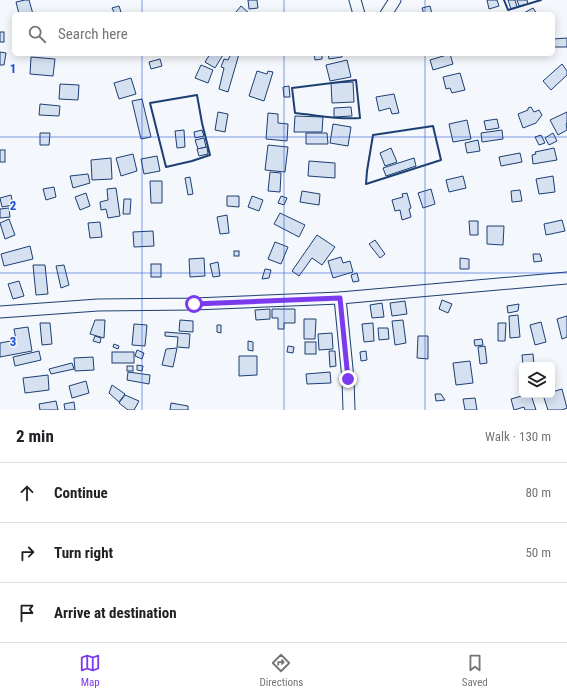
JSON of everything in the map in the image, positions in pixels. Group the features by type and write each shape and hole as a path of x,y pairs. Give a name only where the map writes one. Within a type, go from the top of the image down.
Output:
{"street":[{"path":"355,0 358,12"},
{"path":"387,12 395,0"},
{"path":"0,312 98,305 194,304 340,298 567,278"},
{"path":"340,298 348,379 349,410"}],"building":[{"path":"29,0 32,12 18,12 16,2"},
{"path":"248,0 257,0 258,8 249,9"},
{"path":"487,0 497,0 499,6 489,9"},
{"path":"508,0 515,0 517,7 511,9"},
{"path":"517,0 527,0 528,4 519,6"},
{"path":"119,6 121,12 114,12 112,8"},
{"path":"241,6 248,12 236,12"},
{"path":"430,6 432,12 423,12 422,8"},
{"path":"533,8 536,12 526,12"},
{"path":"0,32 4,32 4,42 0,42"},
{"path":"567,38 567,47 555,47 555,39"},
{"path":"0,52 6,53 4,65 0,65"},
{"path":"209,56 222,56 215,68 205,62"},
{"path":"230,56 238,56 228,92 219,89 224,68 221,67 224,59 228,60"},
{"path":"314,56 322,56 322,59 315,60"},
{"path":"328,56 342,56 342,57 329,59"},
{"path":"443,56 451,56 453,64 433,70 430,60"},
{"path":"31,57 55,59 53,76 30,74"},
{"path":"160,59 162,66 151,69 149,62"},
{"path":"347,60 351,77 330,81 326,65"},
{"path":"562,64 567,71 567,75 551,90 543,81"},
{"path":"201,65 213,70 208,83 195,78"},
{"path":"257,71 267,74 268,71 273,72 264,101 249,96"},
{"path":"460,73 465,90 452,93 450,88 446,89 443,77"},
{"path":"131,78 136,94 119,99 114,83"},
{"path":"353,82 354,102 332,103 331,83"},
{"path":"60,84 79,85 78,100 59,99"},
{"path":"289,86 290,97 284,97 283,87"},
{"path":"394,94 399,113 392,114 390,108 379,111 376,97"},
{"path":"142,99 151,137 141,139 132,101"},
{"path":"40,104 60,106 59,116 39,115"},
{"path":"351,107 352,116 334,117 334,108"},
{"path":"531,107 534,112 539,110 542,115 536,123 523,128 518,114 528,110 528,108"},
{"path":"218,112 228,114 225,132 215,130"},
{"path":"567,112 567,130 558,135 550,120"},
{"path":"268,113 278,114 278,123 288,124 287,141 266,139"},
{"path":"295,116 323,117 322,132 294,132"},
{"path":"497,119 499,128 486,130 484,121"},
{"path":"467,120 471,139 453,142 449,124"},
{"path":"333,124 351,127 348,146 330,143"},
{"path":"184,130 185,147 177,148 175,131"},
{"path":"202,130 204,136 195,138 194,132"},
{"path":"502,130 503,139 482,142 481,133"},
{"path":"40,133 50,133 49,145 40,145"},
{"path":"306,133 327,133 328,144 306,144"},
{"path":"553,133 557,141 549,145 545,138"},
{"path":"541,135 545,143 539,145 535,137"},
{"path":"204,138 206,147 198,149 195,140"},
{"path":"478,140 480,151 467,153 465,143"},
{"path":"268,145 288,147 285,172 265,170"},
{"path":"207,147 208,154 199,156 197,149"},
{"path":"391,148 397,162 385,166 380,153"},
{"path":"554,148 557,160 533,164 532,155 536,154 535,152"},
{"path":"0,150 5,150 5,162 0,162"},
{"path":"520,153 522,162 501,166 499,157"},
{"path":"133,154 137,171 121,176 116,158"},
{"path":"157,156 160,171 144,174 141,159"},
{"path":"111,158 112,179 92,180 91,160"},
{"path":"414,158 416,166 386,176 383,168"},
{"path":"309,161 335,163 335,178 308,176"},
{"path":"270,172 281,173 280,192 268,191"},
{"path":"88,174 90,183 73,188 70,176"},
{"path":"463,176 466,188 449,192 446,180"},
{"path":"553,176 555,192 539,194 536,179"},
{"path":"190,177 193,194 188,195 185,178"},
{"path":"150,181 162,181 162,203 151,203"},
{"path":"54,187 56,197 46,200 43,189"},
{"path":"116,188 120,216 108,218 106,209 101,210 100,202 108,200 107,189"},
{"path":"431,189 435,204 423,208 418,193"},
{"path":"520,190 522,201 512,202 511,191"},
{"path":"302,191 320,194 319,205 300,202"},
{"path":"86,193 90,206 80,210 75,197"},
{"path":"407,193 411,208 409,209 411,217 402,220 400,210 395,211 392,200 403,197 402,194"},
{"path":"11,195 13,205 2,207 0,198"},
{"path":"227,196 239,196 239,207 227,206"},
{"path":"252,196 263,200 259,211 248,207"},
{"path":"281,196 287,198 284,205 278,203"},
{"path":"124,199 131,199 130,214 123,214"},
{"path":"9,208 10,217 0,218 0,209"},
{"path":"280,213 305,225 299,237 274,224"},
{"path":"227,215 229,233 220,234 217,217"},
{"path":"9,219 15,235 5,239 0,223"},
{"path":"562,220 565,231 546,235 544,224"},
{"path":"469,221 478,221 478,235 470,235"},
{"path":"100,222 102,237 90,238 88,223"},
{"path":"487,226 504,226 503,245 487,244"},
{"path":"153,231 154,246 134,247 133,232"},
{"path":"317,235 335,247 322,265 312,258 299,276 292,271"},
{"path":"375,240 385,254 380,258 369,244"},
{"path":"275,242 288,247 281,264 268,259"},
{"path":"30,246 33,259 4,266 1,254"},
{"path":"234,251 239,251 239,256 234,256"},
{"path":"533,254 540,254 542,261 534,262"},
{"path":"341,257 343,263 350,261 353,272 333,278 328,261"},
{"path":"204,258 205,276 190,277 189,259"},
{"path":"460,258 469,259 469,269 460,269"},
{"path":"218,262 220,276 213,277 210,264"},
{"path":"151,264 161,264 161,277 151,277"},
{"path":"33,265 45,265 48,294 36,295"},
{"path":"64,265 69,285 61,288 56,266"},
{"path":"265,269 271,270 269,278 262,279"},
{"path":"357,273 359,281 353,282 351,275"},
{"path":"19,281 24,296 13,299 8,284"},
{"path":"442,300 452,304 448,313 439,309"},
{"path":"405,301 407,314 392,316 390,303"},
{"path":"382,303 384,317 372,318 370,305"},
{"path":"519,304 518,311 508,313 507,306"},
{"path":"270,309 270,319 256,320 255,310"},
{"path":"272,309 295,309 295,323 284,323 284,329 278,329 278,318 272,318"},
{"path":"518,315 520,337 510,338 509,316"},
{"path":"567,316 567,337 562,339 557,319"},
{"path":"304,319 316,319 315,339 304,339"},
{"path":"95,320 105,320 104,338 90,334"},
{"path":"180,320 193,321 193,332 179,331"},
{"path":"403,320 406,343 395,345 392,321"},
{"path":"541,322 546,342 535,345 530,325"},
{"path":"40,323 50,323 52,344 42,345"},
{"path":"373,323 374,341 364,342 362,324"},
{"path":"498,323 506,323 505,341 498,341"},
{"path":"134,324 147,325 145,346 132,345"},
{"path":"217,325 221,325 221,333 217,332"},
{"path":"28,327 32,351 0,357 0,343 16,340 14,329"},
{"path":"378,328 388,328 389,339 379,340"},
{"path":"165,332 190,334 189,348 177,347 178,337 165,336"},
{"path":"332,333 333,349 319,350 318,334"},
{"path":"95,336 101,338 100,343 93,341"},
{"path":"418,336 428,336 428,359 417,358"},
{"path":"482,339 483,345 475,346 474,340"},
{"path":"248,341 253,342 253,351 248,350"},
{"path":"305,342 316,342 316,354 305,354"},
{"path":"114,344 119,346 118,349 113,347"},
{"path":"288,346 294,347 293,353 287,352"},
{"path":"485,346 487,363 480,364 478,347"},
{"path":"177,348 173,367 162,365 166,349"},
{"path":"137,350 144,353 142,359 135,356"},
{"path":"39,351 41,360 15,366 13,357"},
{"path":"329,351 335,351 336,366 330,367"},
{"path":"366,351 367,360 361,361 360,352"},
{"path":"112,352 134,352 134,363 112,363"},
{"path":"533,354 534,362 523,362 522,355"},
{"path":"239,356 257,356 257,375 239,376"},
{"path":"93,357 94,370 75,371 74,358"},
{"path":"470,361 473,383 456,385 453,363"},
{"path":"72,363 74,369 51,374 49,369"},
{"path":"137,365 143,366 142,371 137,370"},
{"path":"127,366 133,366 133,371 127,371"},
{"path":"128,372 150,375 149,384 127,380"},
{"path":"330,372 331,383 307,384 306,374"},
{"path":"48,375 49,390 25,393 23,378"},
{"path":"86,381 89,393 72,398 69,386"},
{"path":"112,385 125,394 119,402 109,393"},
{"path":"562,389 567,408 562,410 548,410 544,398 555,398 555,391"},
{"path":"435,394 441,394 445,400 436,401"},
{"path":"125,395 139,401 134,410 128,410 119,403"},
{"path":"519,397 519,398 532,398 536,410 525,410 524,407 514,410 511,399"},
{"path":"475,398 477,410 465,410 463,399"},
{"path":"56,401 58,410 40,410 39,404"},
{"path":"74,402 75,410 65,410 64,404"},
{"path":"171,403 188,406 188,410 170,410"}],"wall":[{"path":"504,0 508,10 541,0"},
{"path":"356,80 360,118 336,118 295,113 292,88 356,80"},
{"path":"197,95 210,155 166,167 150,103 197,95"},
{"path":"433,126 441,160 366,184 373,135 433,126"}],"route":[{"path":"194,304 340,298 348,379"}]}
